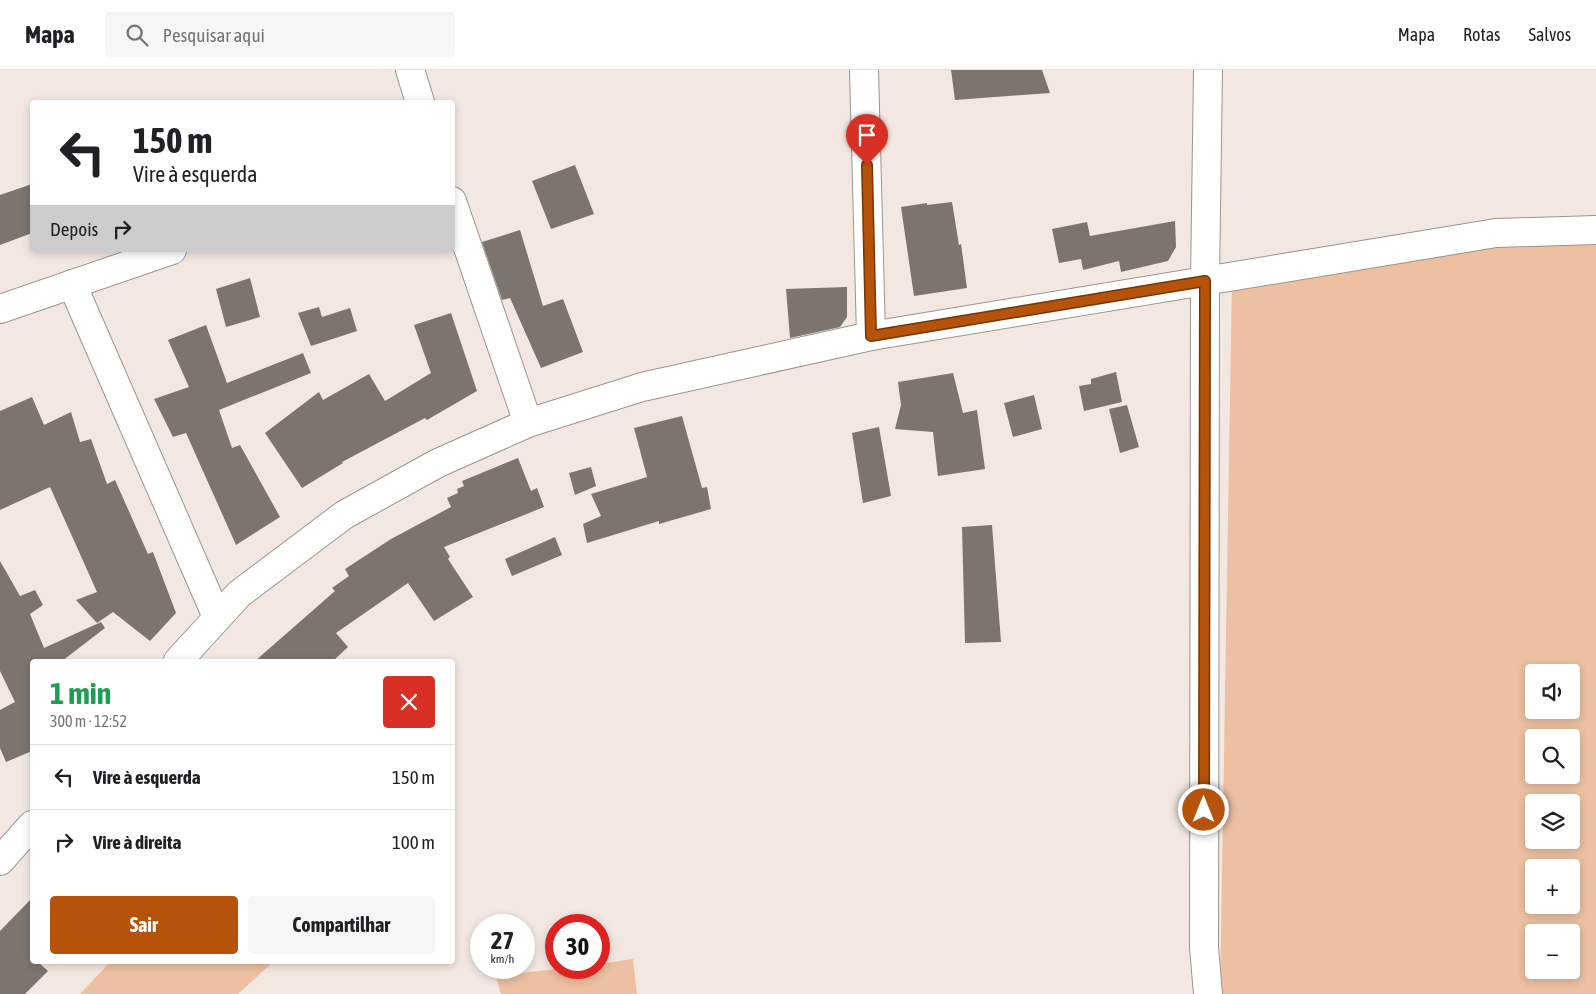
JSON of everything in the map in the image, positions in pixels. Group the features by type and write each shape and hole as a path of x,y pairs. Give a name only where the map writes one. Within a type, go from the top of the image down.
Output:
{"street":[{"path":"410,70 419,100"},
{"path":"864,70 871,336"},
{"path":"1208,70 1205,281 1204,947 1208,994"},
{"path":"455,210 528,423"},
{"path":"180,659 238,594 344,516 438,462 528,423 642,387 871,336 1496,233 1596,230"},
{"path":"0,309 166,252"},
{"path":"72,284 217,617"},
{"path":"3,850 30,827"}],"shaded area":[{"path":"1596,230 1596,994 1220,994 1232,277"},
{"path":"633,959 637,994 501,994 497,979 535,979 535,971 545,970 545,979 610,979 610,962"},
{"path":"108,964 271,964 238,994 80,994"}],"building":[{"path":"951,70 1042,70 1050,93 955,100"},
{"path":"575,165 594,214 551,229 532,181"},
{"path":"30,185 30,234 0,245 0,195"},
{"path":"952,202 959,245 961,244 967,288 914,296 901,207"},
{"path":"1175,221 1176,247 1168,261 1121,272 1119,261 1083,270 1081,259 1059,263 1052,229 1087,222 1090,236"},
{"path":"520,230 543,306 563,299 583,352 541,368 510,298 502,300 482,242"},
{"path":"250,278 260,317 226,327 216,289"},
{"path":"847,287 847,317 840,327 790,338 786,289"},
{"path":"319,307 322,317 350,308 357,331 311,346 298,313"},
{"path":"451,313 477,391 427,420 425,418 342,462 302,488 265,433 319,392 323,400 369,374 385,401 431,373 414,325"},
{"path":"206,325 227,383 303,353 311,373 219,410 232,448 240,445 280,517 236,545 186,433 173,437 154,399 189,387 168,340"},
{"path":"1116,372 1122,402 1084,411 1079,386 1091,384 1091,379"},
{"path":"953,373 963,413 977,410 985,469 938,476 933,432 895,429 901,405 898,382"},
{"path":"1034,395 1042,429 1013,437 1004,403"},
{"path":"32,397 44,425 71,412 80,442 91,439 107,484 115,480 148,554 153,552 176,613 150,641 113,612 97,623 76,600 97,592 50,487 0,510 0,411"},
{"path":"1127,405 1139,447 1120,453 1109,409"},
{"path":"682,416 702,488 707,487 711,509 659,524 659,521 587,543 583,524 601,516 591,494 647,477 634,428"},
{"path":"879,427 891,496 863,503 852,433"},
{"path":"518,458 531,491 537,488 544,507 444,547 450,557 448,559 473,597 434,621 408,583 336,633 348,647 335,659 257,659 335,591 332,588 349,576 345,569 391,539 451,507 447,498 458,493 457,489 464,486 462,481"},
{"path":"591,467 596,486 575,495 569,473"},
{"path":"992,525 1001,642 965,643 962,527"},
{"path":"555,537 562,555 512,576 505,559"},
{"path":"0,561 20,596 35,590 43,605 30,614 44,648 101,622 105,628 65,659 30,659 30,752 6,762 0,748 0,710 15,702 0,671"},
{"path":"30,900 30,964 40,964 48,971 25,994 0,994 0,931"}],"route":[{"path":"867,165 871,336 1205,281 1204,810"}]}
